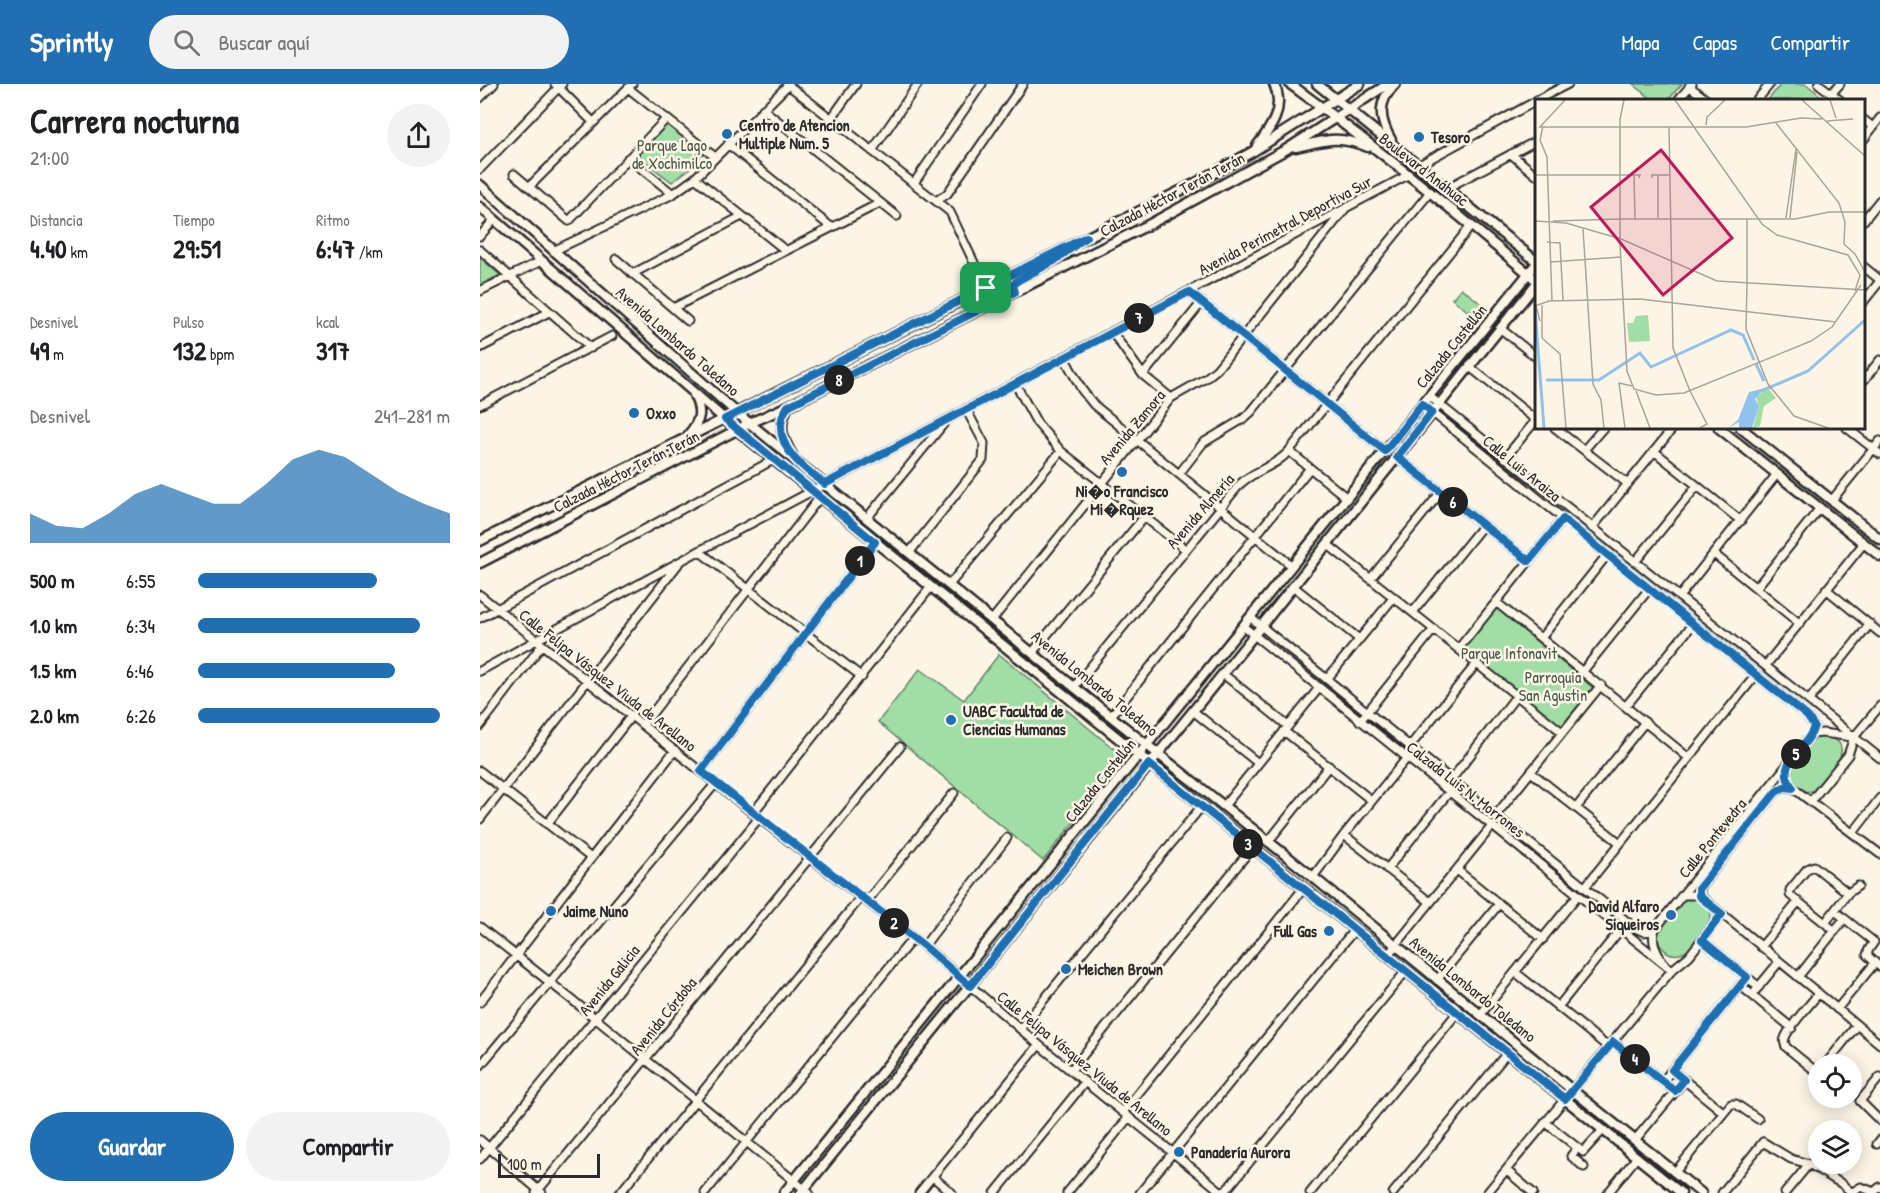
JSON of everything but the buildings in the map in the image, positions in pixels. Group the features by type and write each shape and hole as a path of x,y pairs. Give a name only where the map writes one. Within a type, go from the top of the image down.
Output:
{"main road":[{"path":"1252,152 1271,128 1276,116 1278,100 1274,84"},
{"name":"Boulevard Anáhuac","path":"1290,84 1430,192 1535,281"},
{"name":"Boulevard Anáhuac","path":"1317,84 1393,143 1535,261"},
{"name":"Calzada Héctor Terán Terán","path":"480,541 1196,183 1324,109 1360,84"},
{"name":"Calzada Héctor Terán Terán","path":"480,563 750,423 1140,229 1287,150 1388,84"},
{"path":"1393,143 1385,127 1382,112 1386,94 1395,84"},
{"path":"1287,150 1336,139 1350,140 1375,149"},
{"path":"1140,229 1149,220 1194,196 1198,191 1196,183"},
{"name":"Avenida Lombardo Toledano","path":"480,185 750,423 1700,1193"},
{"name":"Avenida Lombardo Toledano","path":"480,207 737,430 776,459 930,588 1355,929 1676,1191"},
{"path":"494,220 511,213"},
{"path":"1015,292 1013,285 1017,281 1054,261 1086,237"},
{"name":"Calzada Castellón","path":"784,1193 1244,627 1535,264"},
{"name":"Calzada Castellón","path":"805,1192 1535,283"},
{"path":"686,438 699,420 701,412 690,389"},
{"path":"788,406 781,420 783,439 795,460"},
{"path":"1720,429 1880,556"},
{"path":"1742,429 1880,539"},
{"path":"930,588 936,583 941,584 968,601"},
{"path":"991,636 1022,654 1032,653"},
{"path":"1037,674 1046,670 1074,687"}],"street":[{"path":"480,98 494,84"},
{"path":"553,251 673,194 694,178 788,84 950,212"},
{"path":"831,118 855,84"},
{"path":"873,151 918,84"},
{"path":"914,183 982,84"},
{"path":"936,201 947,194 1023,84"},
{"path":"1541,99 1568,84"},
{"path":"1758,99 1770,84"},
{"path":"1819,84 1838,99"},
{"path":"1832,94 1840,84"},
{"path":"480,169 558,85 593,122"},
{"path":"1679,99 1690,85 1706,99"},
{"path":"529,187 630,86 715,157"},
{"path":"1419,165 1535,102"},
{"path":"763,109 897,216"},
{"path":"514,174 569,221 666,118"},
{"path":"1865,137 1880,118"},
{"path":"1865,121 1873,127"},
{"path":"1447,188 1535,142"},
{"path":"728,144 831,227"},
{"path":"1510,154 1535,174"},
{"path":"628,158 673,194"},
{"name":"Avenida Perimetral Deportiva Sur","path":"480,671 680,561 1408,175"},
{"path":"694,178 785,250"},
{"path":"1179,474 1203,443 1251,412 1430,192"},
{"path":"947,194 950,212 986,288"},
{"path":"1865,218 1880,200"},
{"path":"673,308 880,203"},
{"name":"Avenida Zamora","path":"992,620 1171,398 1211,374 1347,207"},
{"path":"632,274 742,216"},
{"path":"480,236 494,220"},
{"name":"Avenida Almería","path":"1074,687 1243,481 1275,464 1289,451 1471,226"},
{"path":"480,250 591,348"},
{"path":"616,259 688,321"},
{"path":"480,291 541,261"},
{"path":"1865,269 1880,280 1865,299"},
{"path":"1189,292 1385,451"},
{"path":"1143,375 1202,302"},
{"path":"480,348 549,312"},
{"path":"1501,328 1535,356"},
{"path":"1112,332 1143,375 1171,398"},
{"path":"480,405 612,336"},
{"path":"1064,357 1087,397 1292,566"},
{"path":"1865,378 1880,360"},
{"path":"1470,367 1535,419"},
{"path":"1015,382 1037,423 1061,451 1185,549"},
{"name":"Calle Luis Araiza","path":"1429,396 1880,758"},
{"name":"Calle Luis Araiza","path":"1422,404 1807,716 1814,726 1812,734"},
{"path":"909,553 982,460 984,443 966,409"},
{"path":"867,518 947,419"},
{"path":"1505,458 1535,421"},
{"path":"1556,429 1628,484"},
{"path":"1584,450 1602,429"},
{"path":"1592,528 1672,429"},
{"path":"1848,429 1880,454"},
{"path":"1832,500 1880,441"},
{"path":"949,585 1061,451"},
{"path":"1289,451 1347,498"},
{"path":"1654,451 1741,521"},
{"path":"1397,457 1529,561"},
{"path":"480,618 776,459"},
{"path":"1111,716 1311,468"},
{"path":"1679,597 1778,474"},
{"path":"1521,484 1527,475"},
{"path":"1635,562 1697,486"},
{"path":"1371,578 1441,492"},
{"path":"644,725 820,497"},
{"path":"1756,588 1820,508"},
{"path":"1032,653 1144,517"},
{"path":"1459,648 1563,519"},
{"path":"1413,612 1483,525"},
{"path":"701,771 875,542"},
{"path":"1766,665 1864,543"},
{"path":"1327,544 1562,732"},
{"path":"699,551 862,677"},
{"path":"1714,554 1799,623"},
{"path":"1541,638 1607,555"},
{"path":"480,819 680,561"},
{"path":"1293,586 1359,639"},
{"name":"Avenida Galicia","path":"480,1159 756,816 930,588"},
{"path":"1583,671 1649,588"},
{"path":"1826,589 1880,633"},
{"name":"Calle Felipa Vásquez Viuda de Arellano","path":"480,595 756,816 924,946 1039,1045 1173,1153 1214,1190 1223,1193"},
{"path":"1327,679 1394,597"},
{"path":"1496,602 1689,758"},
{"name":"Calzada Luis N. Morrones","path":"1251,618 1639,930 1650,932 1655,929"},
{"path":"1626,706 1693,624"},
{"path":"1809,700 1870,624"},
{"name":"Calzada Luis N. Morrones","path":"1244,627 1672,970"},
{"path":"1360,721 1434,629"},
{"path":"480,726 542,645"},
{"path":"1733,656 1741,646"},
{"path":"1410,746 1477,663"},
{"path":"1222,674 1371,800"},
{"path":"1585,887 1756,675"},
{"path":"1496,815 1600,686"},
{"path":"1224,806 1319,688"},
{"path":"1451,780 1517,695"},
{"path":"1811,801 1848,754 1854,737 1880,706"},
{"path":"1193,711 1258,763"},
{"path":"547,824 632,716"},
{"path":"1576,808 1645,723"},
{"path":"1812,734 1854,737"},
{"name":"Calle Pontevedra","path":"1655,929 1812,734"},
{"name":"Avenida Córdoba","path":"539,1192 900,747"},
{"path":"480,1002 675,750"},
{"path":"1312,877 1371,800 1406,759"},
{"path":"1268,842 1329,766"},
{"path":"1787,766 1787,778 1793,788 1878,850"},
{"path":"480,771 591,858"},
{"path":"1531,772 1620,843"},
{"path":"480,1066 716,783"},
{"name":"Calle Pontevedra","path":"1699,896 1701,886 1776,792 1784,787 1793,788"},
{"path":"1387,869 1449,792"},
{"path":"620,1193 954,793"},
{"path":"1853,833 1880,798"},
{"path":"1020,1029 1201,807"},
{"path":"1387,956 1492,826"},
{"path":"1344,835 1430,902"},
{"path":"924,946 1007,838"},
{"path":"1071,1070 1252,848"},
{"path":"1835,932 1790,895 1790,890 1812,866 1848,893"},
{"path":"1457,870 1543,939"},
{"path":"1564,884 1571,876"},
{"path":"1825,923 1848,893 1858,886"},
{"path":"1067,1193 1303,889"},
{"path":"1683,895 1699,896 1818,994 1878,1039"},
{"path":"1480,1015 1578,896"},
{"path":"1761,947 1798,902"},
{"path":"1437,980 1499,904"},
{"path":"1835,911 1874,942 1867,955 1877,965 1837,1009"},
{"path":"1490,1192 1545,1122 1672,970 1689,956 1722,914"},
{"path":"1798,977 1844,919"},
{"path":"480,927 551,982 805,1192"},
{"path":"1140,1193 1355,929"},
{"path":"1655,929 1654,944 1664,964"},
{"path":"1558,1007 1620,930"},
{"path":"705,1193 913,938"},
{"path":"1702,940 1759,987"},
{"path":"1752,995 1779,962"},
{"path":"1223,1193 1406,971"},
{"path":"1515,972 1558,1007 1675,1091"},
{"path":"1663,1082 1747,977"},
{"path":"1741,986 1792,1028"},
{"path":"1808,1065 1786,1047 1784,1042 1818,994"},
{"path":"1310,1193 1457,1013"},
{"path":"1834,1054 1857,1025"},
{"path":"919,1193 1039,1045"},
{"path":"1393,1193 1507,1053"},
{"path":"1672,1070 1723,1112"},
{"path":"1880,1077 1860,1101 1880,1121"},
{"path":"1635,1140 1684,1080"},
{"path":"995,1193 1085,1082"},
{"path":"1675,1172 1731,1104 1736,1104 1758,1119"},
{"path":"1545,1122 1584,1152 1603,1130"},
{"path":"480,1140 539,1192"},
{"path":"1722,1193 1763,1142 1791,1159 1808,1164"},
{"path":"1577,1148 1571,1156 1584,1167"},
{"path":"1608,1193 1637,1157"},
{"path":"1785,1193 1808,1165"},
{"path":"1506,1170 1533,1193"},
{"path":"1826,1174 1842,1184 1851,1193 1861,1186 1874,1192 1880,1186"},
{"path":"933,1177 952,1193"}],"green space":[{"path":"1633,84 1682,84 1669,99 1652,99"},
{"path":"1781,84 1806,84 1825,99 1769,99"},
{"name":"Parque Lago de Xochimilco","path":"666,119 704,152 688,170 672,182 633,153"},
{"path":"480,258 500,275 480,285"},
{"path":"1461,288 1483,305 1474,316 1452,299"},
{"name":"Parque Infonavit","path":"1495,607 1593,688 1560,728 1461,650"},
{"path":"999,654 1125,758 1043,861 878,722 920,669 964,700"},
{"path":"1821,735 1836,740 1840,745 1841,755 1835,768 1819,788 1811,791 1802,790 1790,779 1791,765 1810,741"},
{"path":"1688,897 1703,900 1710,908 1710,919 1706,931 1688,950 1677,954 1667,952 1659,943 1658,932 1678,904"}],"place":[{"name":"Centro de Atencion Multiple Num. 5","path":"727,134"},
{"name":"Tesoro","path":"1419,137"},
{"name":"Oxxo","path":"634,413"},
{"name":"Ni�o Francisco Mi�Rquez","path":"1122,472"},
{"name":"UABC Facultad de Ciencias Humanas","path":"951,720"},
{"name":"Jaime Nuno","path":"551,911"},
{"name":"David Alfaro Siqueiros","path":"1671,915"},
{"name":"Full Gas","path":"1329,931"},
{"name":"Meichen Brown","path":"1066,969"},
{"name":"Panadería Aurora","path":"1179,1152"}],"route":[{"path":"1086,237 1054,261 1017,281 1013,285 1015,292 788,406 781,420 783,439 795,460 825,484 1189,292 1385,451 1422,404 1432,412 1397,457 1529,561 1563,519 1812,721 1814,726 1812,734 1787,766 1787,778 1793,788 1784,787 1776,792 1699,888 1699,896 1722,914 1702,940 1747,977 1672,1070 1684,1080 1675,1091 1613,1042 1565,1099 1149,764 970,986 924,946 701,771 875,542 725,419 986,288 1086,237"}],"park label":[{"name":"Parroquia San Agustin","path":"1553,686"}]}
